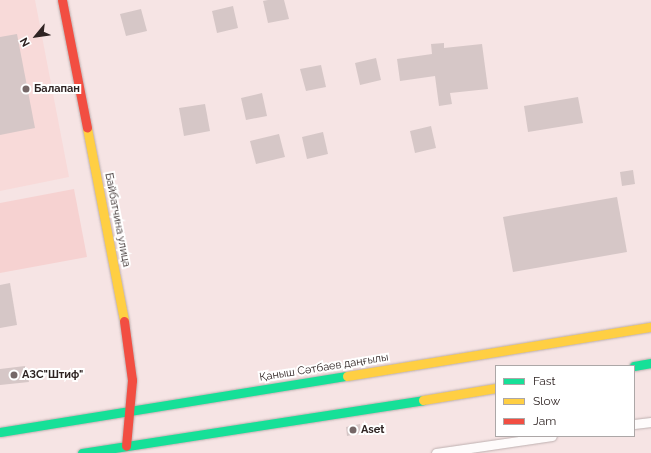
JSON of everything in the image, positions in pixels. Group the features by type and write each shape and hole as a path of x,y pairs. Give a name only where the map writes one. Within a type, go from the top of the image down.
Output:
{"main road":[{"name":"Байбатчина улица","path":"62,0 122,305 132,380 125,450"},
{"name":"Қаныш Сәтбаев даңғылы","path":"0,432 651,327"},
{"path":"635,366 651,363"},
{"path":"82,453 125,450 495,388"}],"street":[{"path":"635,424 651,422"},
{"path":"436,453 545,437"}],"shaded area":[{"name":"Балапан","path":"0,0 35,0 69,177 0,191"},
{"path":"74,189 87,257 0,273 0,203"}],"building":[{"path":"284,0 289,19 268,23 263,1"},
{"path":"233,6 238,28 217,33 212,11"},
{"path":"141,9 147,31 126,36 120,14"},
{"path":"17,34 35,128 0,135 0,37"},
{"path":"444,43 444,48 482,44 488,89 450,93 452,104 439,106 435,76 400,81 397,59 432,54 431,44"},
{"path":"376,58 381,80 360,85 355,63"},
{"path":"321,65 326,87 306,91 300,69"},
{"path":"262,93 267,116 246,120 241,98"},
{"path":"578,97 583,123 528,132 524,106"},
{"path":"205,104 210,131 184,136 179,108"},
{"path":"431,126 436,148 415,153 410,131"},
{"path":"323,132 328,154 307,159 302,137"},
{"path":"279,134 285,157 256,164 250,141"},
{"path":"633,170 635,184 622,186 620,172"},
{"path":"617,197 627,252 513,272 503,217"},
{"path":"10,283 17,325 0,328 0,285"},
{"name":"АЗС\"Штиф\"","path":"25,366 29,382 0,385 0,369"},
{"name":"Aset","path":"360,424 361,433 347,436 346,427"}],"traffic: fast":[{"path":"635,366 651,363"},
{"path":"0,432 347,376"},
{"path":"82,453 423,400"}],"traffic: slow":[{"path":"87,128 124,321"},
{"path":"347,376 651,327"},
{"path":"423,400 495,388"}],"traffic: jam":[{"path":"62,0 87,128"},
{"path":"124,321 132,380 126,446"}],"place":[{"name":"Балапан","path":"26,89"},
{"name":"АЗС\"Штиф\"","path":"14,375"},
{"name":"Aset","path":"353,430"}]}
